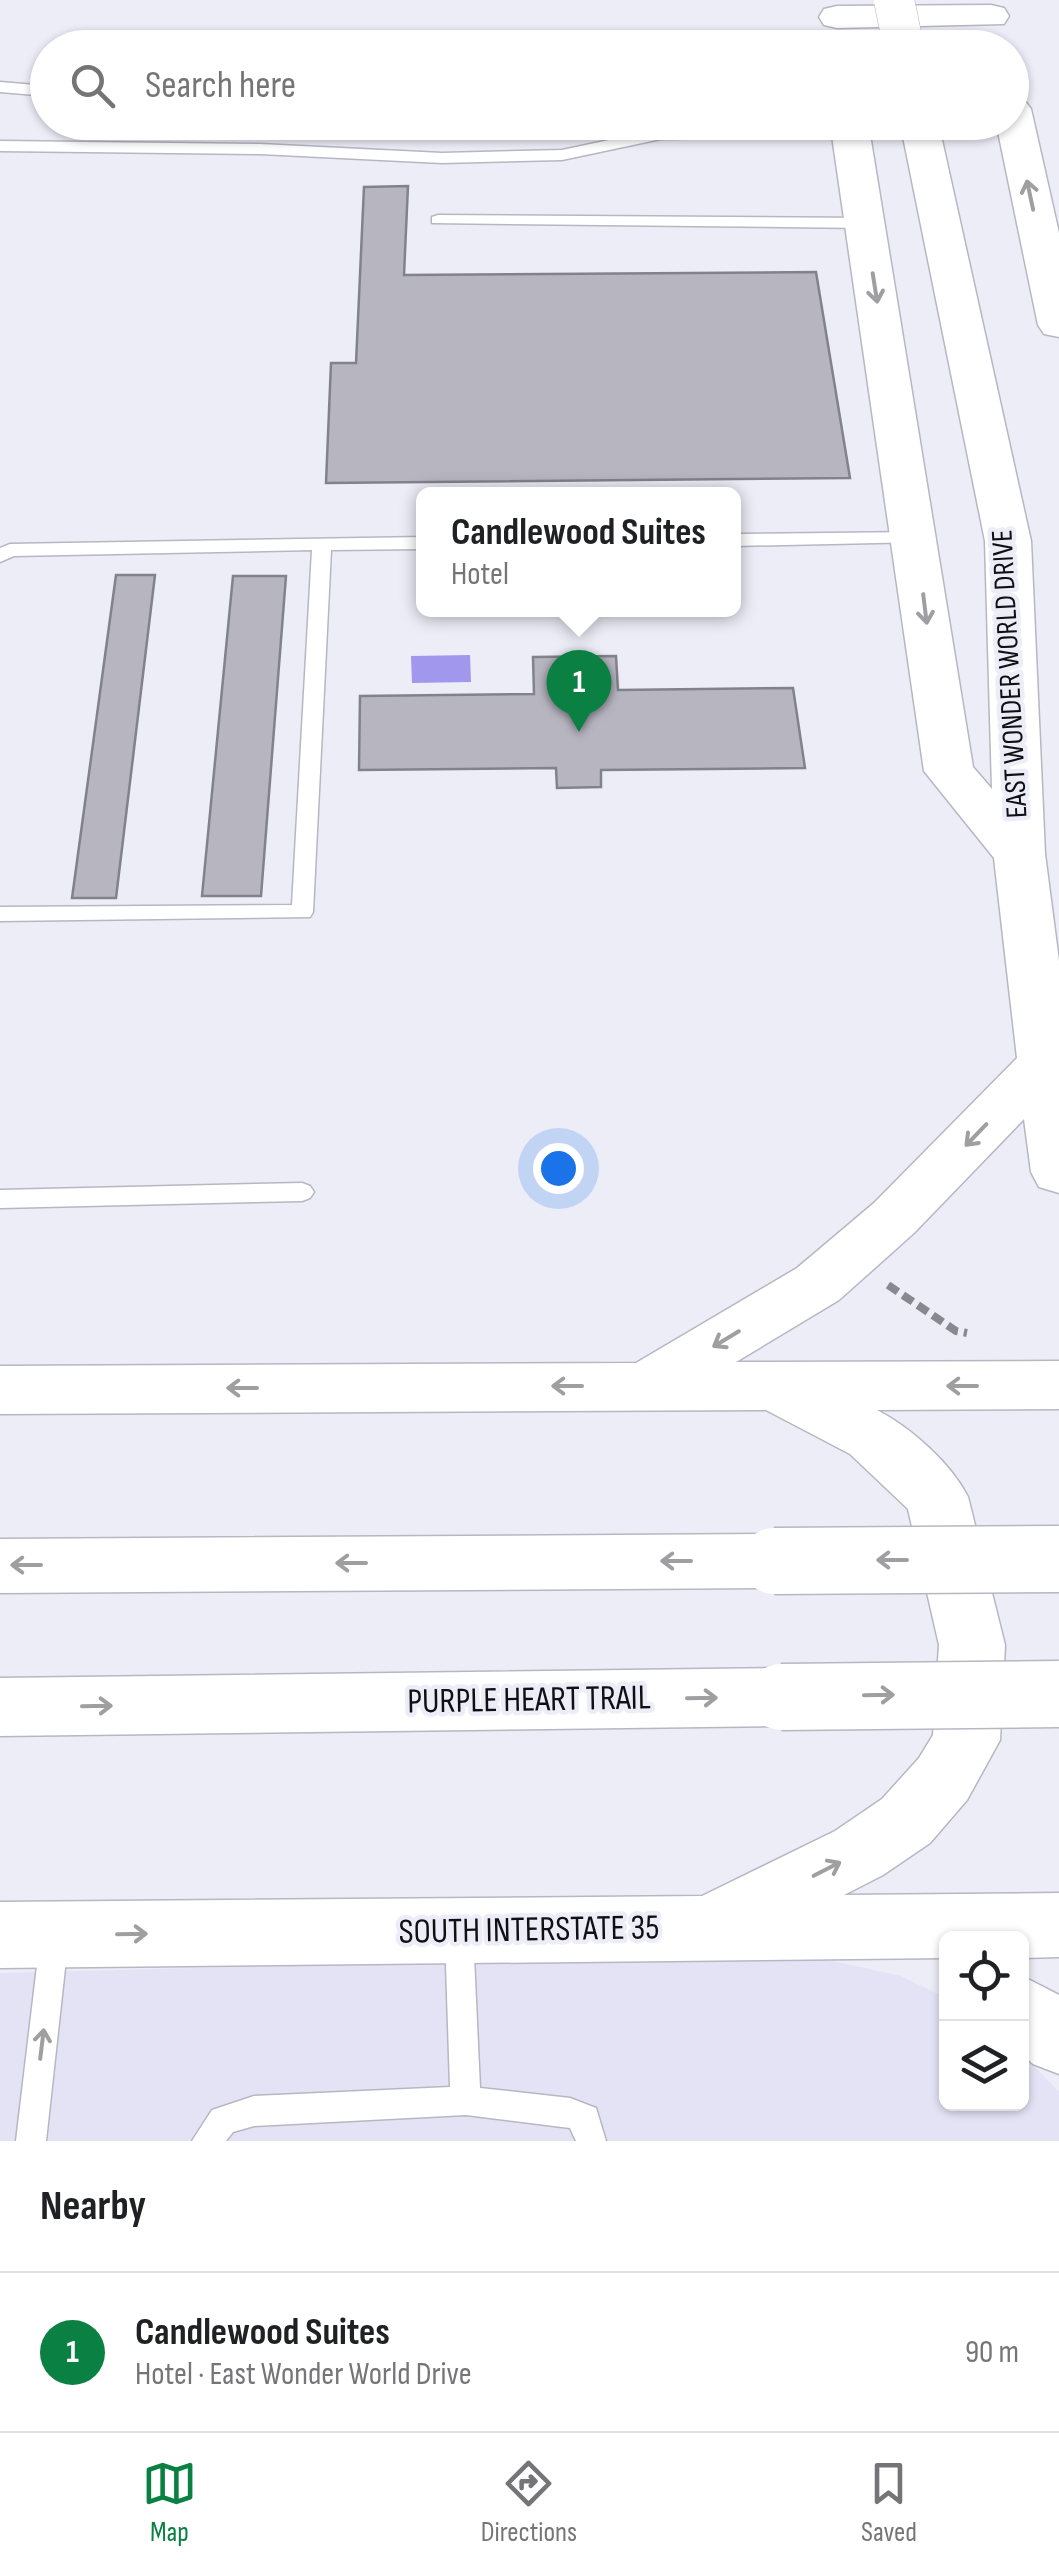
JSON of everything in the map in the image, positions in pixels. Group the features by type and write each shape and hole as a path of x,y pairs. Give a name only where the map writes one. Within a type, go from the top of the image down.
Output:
{"main road":[{"path":"894,0 900,30"},
{"path":"837,22 992,21"},
{"path":"852,140 949,771 1019,854 1059,816"},
{"name":"EAST WONDER WORLD DRIVE","path":"923,140 1008,541 1019,854 1059,1172"},
{"path":"1019,140 1059,324"},
{"path":"647,1386 818,1284 1050,1082"},
{"path":"708,1928 859,1853 906,1821 942,1780 966,1740 972,1645 937,1497 872,1436 773,1386"},
{"path":"0,1390 1059,1386"},
{"path":"0,1566 1059,1559"},
{"name":"PURPLE HEART TRAIL","path":"0,1707 1059,1694"},
{"name":"SOUTH INTERSTATE 35","path":"28,1935 708,1928 922,1942 1059,1925"},
{"path":"1029,2016 1059,2040"}],"lane":[{"path":"0,88 30,90"},
{"path":"0,146 260,149 442,158 562,155 633,140"},
{"path":"438,220 865,223"},
{"path":"741,540 916,538"},
{"path":"0,556 10,550 416,544"},
{"path":"0,914 302,912 322,545"},
{"path":"0,1199 302,1192"},
{"path":"458,1930 466,2101"},
{"path":"28,1935 31,2141"},
{"path":"208,2141 223,2120 254,2111 466,2101 570,2113 585,2118 591,2141"}],"path":[{"path":"883,1281 956,1331 981,1336"}],"shaded area":[{"path":"470,655 471,682 412,683 411,656"},
{"path":"828,1960 901,1976 939,1995 939,2111 1029,2111 1029,2060 1059,2092 1059,2141 0,2141 0,1973 355,1964"}],"building":[{"path":"408,186 404,275 816,272 850,478 326,483 331,363 356,363 364,187"},
{"path":"116,575 155,575 116,898 72,898"},
{"path":"233,576 286,576 261,896 202,896"},
{"path":"616,656 618,690 793,688 805,768 601,770 601,787 557,788 556,768 359,770 360,696 534,694 533,657"}],"place":[{"name":"Candlewood Suites","path":"579,732"}]}
